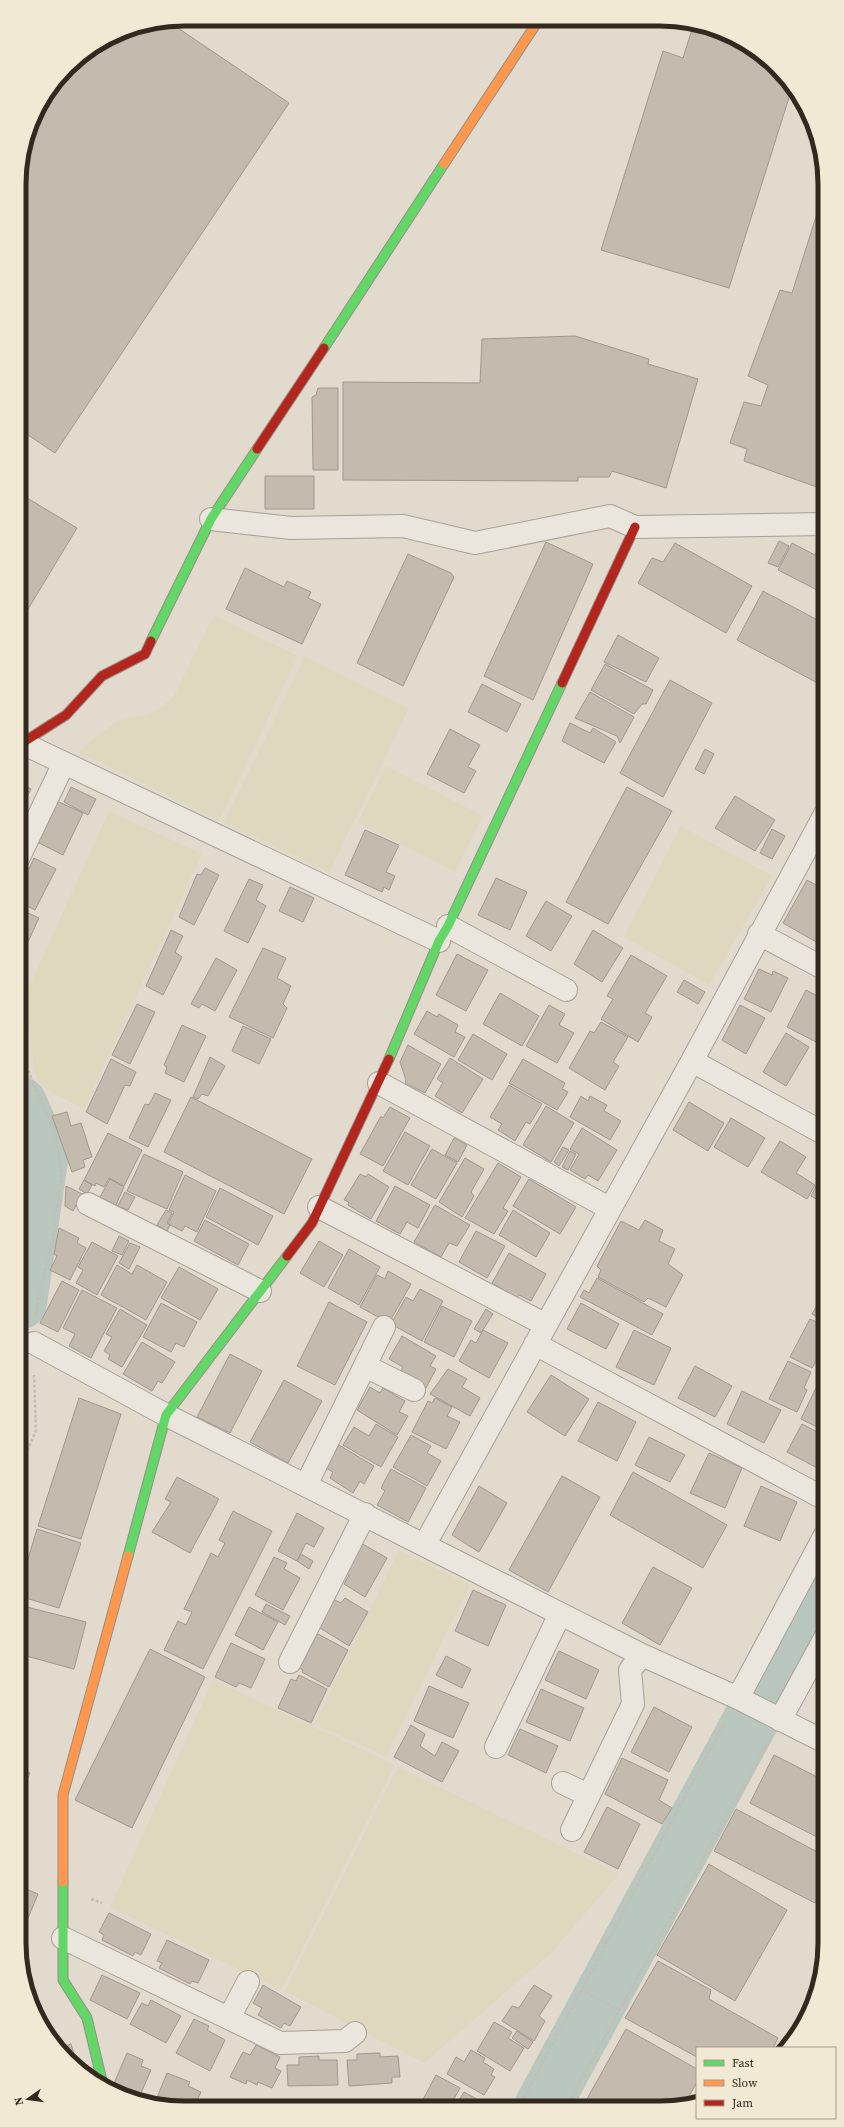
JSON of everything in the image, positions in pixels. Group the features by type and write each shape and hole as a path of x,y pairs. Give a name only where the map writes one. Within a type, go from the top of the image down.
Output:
{"street":[{"path":"26,741 66,715 102,676 145,654 210,519 535,26"},
{"path":"210,519 291,528 403,526 475,543 610,516 635,527 818,524"},
{"path":"102,2078 87,2018 63,1980 63,1795 166,1415 312,1223 379,1084 444,933 635,527"},
{"path":"26,746 444,933 566,990"},
{"path":"26,842 64,763"},
{"path":"425,1544 609,1208 692,1062 759,934 818,827"},
{"path":"759,934 818,965"},
{"path":"692,1062 818,1130"},
{"path":"379,1084 609,1208"},
{"path":"88,1204 260,1291"},
{"path":"320,1207 546,1325"},
{"path":"306,1485 384,1327"},
{"path":"34,1343 166,1415 425,1544 560,1614 642,1655 738,1698 818,1739"},
{"path":"535,1344 818,1495"},
{"path":"365,1366 414,1390"},
{"path":"290,1662 365,1514"},
{"path":"738,1698 818,1548"},
{"path":"496,1748 560,1614"},
{"path":"780,1720 818,1651"},
{"path":"572,1830 632,1704 630,1670 642,1655"},
{"path":"563,1783 588,1796"},
{"path":"63,1938 280,2043 345,2041 355,2033"},
{"path":"229,2018 248,1982"}],"path":[{"path":"26,1067 37,1094 53,1126 62,1173 53,1240 38,1299 34,1343 36,1431 26,1453"},
{"path":"522,2101 738,1698"},
{"path":"569,2101 780,1720"},
{"path":"581,1990 619,2010"}],"shaded area":[{"path":"214,615 298,656 219,820 78,752 117,721 154,713 174,696"},
{"path":"305,656 409,708 329,872 224,823"},
{"path":"386,766 483,816 455,872 358,822"},
{"path":"109,811 202,854 84,1109 41,1087 34,1069 28,1014 29,987"},
{"path":"681,826 772,876 709,985 624,937"},
{"path":"399,1550 470,1585 386,1756 315,1724"},
{"path":"213,1680 395,1765 281,1990 110,1907"},
{"path":"398,1767 619,1874 552,1952 424,2063 285,1991"}],"building":[{"path":"175,26 289,103 55,453 26,434 26,174 31,143 47,105 65,80 80,65 105,47 133,34"},
{"path":"692,29 711,34 739,47 764,65 772,72 790,95 729,288 601,250 663,51 683,58"},
{"path":"818,210 818,487 744,461 747,449 730,443 744,402 761,406 768,385 748,376 780,290 792,293"},
{"path":"575,336 649,359 648,364 698,379 666,488 612,471 609,477 578,477 578,481 343,480 343,382 480,383 482,339"},
{"path":"318,388 338,388 338,470 313,470 312,397 316,395"},
{"path":"265,476 314,476 314,509 265,509"},
{"path":"26,497 77,528 26,612"},
{"path":"779,541 789,546 778,567 768,563"},
{"path":"546,542 593,564 533,700 484,676"},
{"path":"675,543 752,586 726,633 638,583 652,558 663,562"},
{"path":"792,543 815,555 818,549 818,590 778,570"},
{"path":"408,554 451,573 454,577 403,686 357,663"},
{"path":"245,568 284,587 287,581 311,592 308,598 321,604 302,644 226,609"},
{"path":"763,591 818,620 818,683 737,640"},
{"path":"618,635 659,658 646,682 604,662"},
{"path":"605,664 653,690 646,704 642,704 634,714 591,690"},
{"path":"670,680 712,703 663,797 620,773"},
{"path":"482,684 521,704 507,732 468,712"},
{"path":"590,692 634,717 620,743 617,736 575,718"},
{"path":"570,723 590,733 593,728 616,742 604,763 562,741"},
{"path":"450,729 480,745 468,767 476,771 464,793 427,774"},
{"path":"705,749 714,754 704,774 695,769"},
{"path":"26,786 31,789 26,799"},
{"path":"71,787 96,799 88,815 64,802"},
{"path":"627,787 672,811 608,924 566,902"},
{"path":"735,796 775,820 755,851 715,828"},
{"path":"57,801 83,813 63,855 37,842"},
{"path":"772,829 785,836 772,859 760,853"},
{"path":"365,830 399,845 386,872 395,876 389,890 384,887 382,892 345,875"},
{"path":"34,858 56,869 35,910 26,906 26,867 29,869"},
{"path":"205,868 219,875 194,925 179,917 197,874 201,875"},
{"path":"496,878 527,892 510,930 478,915"},
{"path":"249,879 263,885 256,900 266,906 248,943 224,931"},
{"path":"807,880 818,886 818,943 783,923"},
{"path":"290,887 314,898 303,922 279,911"},
{"path":"546,901 572,916 551,951 526,936"},
{"path":"26,912 39,918 26,946"},
{"path":"171,930 183,936 175,952 182,957 163,995 146,986"},
{"path":"593,930 623,948 602,982 574,964"},
{"path":"263,948 286,958 277,978 291,986 283,1004 287,1008 273,1038 229,1017"},
{"path":"457,954 488,970 466,1011 436,995"},
{"path":"631,955 667,976 645,1013 652,1017 638,1042 601,1019 613,999 607,996"},
{"path":"216,958 237,970 215,1011 202,1004 199,1008 191,1004"},
{"path":"759,969 772,975 773,971 788,978 771,1012 744,999"},
{"path":"684,980 705,992 698,1004 677,992"},
{"path":"806,990 818,996 818,1043 787,1027"},
{"path":"500,993 539,1016 522,1046 483,1024"},
{"path":"137,1004 155,1012 130,1064 112,1055"},
{"path":"549,1005 565,1014 559,1025 574,1033 557,1063 526,1046"},
{"path":"740,1005 765,1018 746,1054 722,1040"},
{"path":"427,1011 437,1017 439,1014 458,1025 455,1032 465,1037 454,1057 414,1034"},
{"path":"601,1022 628,1037 613,1062 619,1066 605,1090 569,1068 590,1031 594,1033"},
{"path":"182,1025 206,1036 184,1082 165,1073 167,1067 164,1065"},
{"path":"243,1026 271,1039 259,1064 232,1051"},
{"path":"786,1033 809,1047 786,1086 763,1072"},
{"path":"473,1034 507,1054 492,1080 458,1060"},
{"path":"408,1045 441,1064 425,1093 405,1083 406,1080 400,1062"},
{"path":"210,1057 225,1066 208,1096 202,1094 198,1099 193,1097"},
{"path":"450,1058 483,1079 462,1113 435,1096 443,1083 437,1079"},
{"path":"111,1059 136,1072 130,1086 125,1085 107,1124 86,1112"},
{"path":"523,1059 565,1083 562,1089 568,1092 557,1110 509,1083"},
{"path":"509,1085 542,1104 530,1124 526,1122 515,1141 498,1130 502,1124 490,1117"},
{"path":"155,1093 171,1100 148,1147 129,1138 145,1104 149,1105"},
{"path":"581,1096 588,1101 590,1096 607,1105 604,1111 621,1121 610,1140 570,1117"},
{"path":"191,1097 312,1159 284,1214 164,1152"},
{"path":"689,1102 724,1123 708,1151 673,1130"},
{"path":"546,1106 574,1123 551,1162 523,1145"},
{"path":"390,1107 410,1118 383,1166 360,1154 381,1116 383,1118"},
{"path":"67,1112 71,1126 81,1123 92,1157 83,1160 85,1167 72,1172 52,1116"},
{"path":"731,1118 765,1138 748,1167 714,1147"},
{"path":"582,1128 617,1150 598,1181 588,1175 585,1179 570,1170 579,1154 570,1149"},
{"path":"405,1132 430,1146 408,1185 383,1171"},
{"path":"108,1133 142,1150 124,1186 109,1178 104,1187 96,1183 95,1186 84,1180"},
{"path":"454,1138 467,1145 458,1162 445,1155"},
{"path":"780,1141 806,1157 796,1173 815,1185 807,1199 761,1172"},
{"path":"563,1147 569,1150 559,1166 554,1162"},
{"path":"432,1149 457,1163 436,1199 411,1185"},
{"path":"570,1151 576,1154 568,1170 562,1167"},
{"path":"144,1154 183,1172 167,1209 127,1191"},
{"path":"465,1158 484,1169 471,1192 474,1196 462,1217 439,1202"},
{"path":"498,1163 521,1177 503,1208 508,1211 494,1234 465,1218"},
{"path":"360,1174 366,1177 368,1174 389,1187 371,1219 348,1205 349,1202 344,1200"},
{"path":"185,1175 216,1191 197,1232 185,1226 182,1231 168,1224 174,1212 169,1210"},
{"path":"110,1179 124,1187 116,1205 100,1197"},
{"path":"529,1179 576,1207 560,1234 513,1206"},
{"path":"84,1180 92,1185 87,1194 79,1189"},
{"path":"818,1182 818,1200 811,1196"},
{"path":"66,1186 82,1194 73,1211 65,1206"},
{"path":"395,1186 430,1205 418,1228 407,1222 400,1234 376,1221"},
{"path":"220,1188 273,1216 258,1245 206,1217"},
{"path":"125,1192 135,1197 128,1210 118,1206"},
{"path":"435,1205 470,1225 457,1246 449,1243 441,1257 414,1242"},
{"path":"166,1210 172,1213 167,1223 170,1225 167,1231 157,1225"},
{"path":"513,1210 550,1233 536,1257 499,1235"},
{"path":"205,1220 249,1244 238,1265 194,1241"},
{"path":"645,1220 663,1230 659,1241 675,1249 668,1264 683,1275 666,1307 648,1298 644,1302 598,1277 601,1270 597,1266 621,1221 639,1230"},
{"path":"59,1228 79,1238 77,1243 86,1248 70,1280 50,1270 57,1256 54,1254"},
{"path":"476,1231 505,1246 487,1278 459,1262"},
{"path":"119,1236 129,1241 122,1255 112,1251"},
{"path":"319,1241 343,1255 324,1287 300,1273"},
{"path":"92,1242 118,1256 97,1295 76,1283 83,1270 78,1267"},
{"path":"130,1243 140,1247 129,1269 119,1263"},
{"path":"349,1249 380,1267 359,1305 328,1288"},
{"path":"509,1253 546,1274 531,1301 519,1295 517,1298 492,1283"},
{"path":"117,1265 132,1274 137,1265 167,1282 146,1320 101,1295"},
{"path":"179,1267 218,1289 200,1320 161,1298"},
{"path":"388,1271 411,1284 389,1323 360,1307 377,1275 385,1279"},
{"path":"597,1278 663,1314 652,1335 580,1297 584,1290 589,1293"},
{"path":"62,1281 79,1290 58,1332 40,1323"},
{"path":"420,1289 443,1301 422,1341 391,1324 406,1297 413,1301"},
{"path":"82,1290 117,1308 91,1358 69,1346 75,1334 63,1328"},
{"path":"329,1302 367,1322 335,1385 297,1366"},
{"path":"161,1303 197,1322 184,1347 176,1343 171,1352 143,1337"},
{"path":"581,1303 619,1324 606,1349 567,1329"},
{"path":"818,1303 818,1318 812,1314"},
{"path":"442,1306 472,1321 454,1357 424,1342"},
{"path":"120,1309 147,1325 122,1367 108,1359 110,1355 104,1351 112,1337 106,1334"},
{"path":"486,1309 493,1314 481,1333 474,1329"},
{"path":"810,1319 818,1323 818,1358 812,1368 790,1357"},
{"path":"483,1330 508,1343 489,1378 459,1361 471,1340 476,1343"},
{"path":"634,1330 671,1348 654,1385 616,1367"},
{"path":"402,1336 436,1356 430,1366 436,1369 426,1388 400,1373 403,1367 389,1359"},
{"path":"142,1342 175,1362 162,1383 158,1381 152,1391 123,1374"},
{"path":"230,1354 262,1371 230,1433 197,1417"},
{"path":"788,1361 811,1372 804,1388 807,1390 797,1412 769,1399"},
{"path":"695,1366 732,1386 715,1417 678,1398"},
{"path":"448,1369 467,1379 462,1387 480,1398 470,1416 430,1394"},
{"path":"551,1375 589,1399 565,1436 527,1412"},
{"path":"284,1380 322,1401 288,1463 250,1442"},
{"path":"370,1387 380,1393 383,1388 405,1401 399,1412 408,1416 397,1435 357,1410"},
{"path":"816,1388 818,1389 818,1428 801,1419"},
{"path":"742,1391 781,1410 764,1443 727,1424"},
{"path":"79,1398 121,1414 81,1539 38,1526"},
{"path":"435,1398 452,1407 447,1416 460,1422 446,1449 412,1432 428,1401 432,1403"},
{"path":"598,1402 636,1422 617,1461 578,1441"},
{"path":"376,1424 398,1437 381,1467 343,1445 354,1427 369,1436"},
{"path":"802,1424 818,1432 818,1468 787,1452"},
{"path":"411,1435 431,1446 427,1453 441,1461 427,1486 393,1467"},
{"path":"649,1437 685,1455 670,1482 635,1465"},
{"path":"339,1445 374,1466 364,1484 360,1481 353,1493 330,1478 333,1472 326,1468"},
{"path":"709,1453 742,1468 725,1508 690,1493"},
{"path":"391,1469 426,1488 408,1522 377,1505 385,1491 381,1488"},
{"path":"633,1472 727,1525 703,1568 610,1515"},
{"path":"562,1476 600,1497 548,1592 509,1570"},
{"path":"177,1477 219,1499 190,1553 152,1532 171,1502 165,1499"},
{"path":"479,1486 507,1503 479,1552 452,1535"},
{"path":"761,1486 797,1502 780,1541 744,1526"},
{"path":"233,1511 272,1531 203,1669 164,1650 178,1621 186,1625 192,1612 184,1609 211,1553 218,1557 225,1543 219,1540"},
{"path":"297,1513 324,1528 314,1547 306,1543 297,1561 278,1551"},
{"path":"37,1529 81,1543 59,1608 26,1598 26,1566"},
{"path":"359,1542 387,1558 365,1597 344,1584 349,1575 342,1572"},
{"path":"301,1554 313,1561 309,1569 297,1561"},
{"path":"274,1557 287,1563 284,1569 300,1578 283,1610 255,1595"},
{"path":"653,1567 692,1588 660,1645 622,1623"},
{"path":"473,1590 506,1605 488,1646 455,1631"},
{"path":"345,1598 368,1612 349,1646 317,1626 333,1599 341,1603"},
{"path":"266,1604 290,1616 285,1625 262,1612"},
{"path":"27,1607 86,1622 74,1669 26,1656"},
{"path":"249,1607 278,1622 263,1650 235,1635"},
{"path":"316,1633 348,1650 329,1687 302,1672 303,1670 297,1667"},
{"path":"231,1643 265,1659 251,1688 239,1683 236,1687 215,1677"},
{"path":"150,1649 205,1677 132,1828 75,1800"},
{"path":"559,1651 599,1670 586,1699 545,1680"},
{"path":"446,1656 471,1669 462,1688 436,1675"},
{"path":"299,1675 327,1689 311,1723 278,1708 291,1679 296,1681"},
{"path":"429,1686 469,1703 453,1738 414,1721"},
{"path":"541,1689 584,1708 570,1741 526,1722"},
{"path":"654,1707 692,1727 669,1772 631,1752"},
{"path":"411,1725 425,1734 420,1746 435,1756 442,1742 459,1751 442,1782 394,1757"},
{"path":"520,1729 558,1746 546,1773 508,1755"},
{"path":"774,1755 818,1777 818,1837 750,1803"},
{"path":"622,1758 668,1780 659,1800 672,1808 662,1824 605,1794"},
{"path":"26,1771 30,1773 26,1782"},
{"path":"607,1807 640,1824 618,1869 584,1852"},
{"path":"736,1809 818,1852 818,1897 815,1903 714,1851"},
{"path":"709,1864 787,1910 735,2001 657,1955"},
{"path":"26,1889 38,1894 26,1923"},
{"path":"109,1913 151,1934 141,1955 135,1952 133,1956 102,1940 104,1935 99,1932"},
{"path":"167,1940 209,1960 198,1983 192,1981 190,1984 159,1968 162,1963 157,1961"},
{"path":"658,1961 711,1990 709,1999 778,2038 774,2047 696,2047 696,2056 625,2018"},
{"path":"102,1975 140,1993 127,2019 90,2000"},
{"path":"263,1985 301,2007 290,2026 284,2023 281,2028 258,2015 262,2008 253,2003"},
{"path":"534,1985 552,1996 539,2016 545,2021 534,2041 502,2021 512,2006 519,2008"},
{"path":"151,2000 181,2016 166,2043 130,2024 142,2003 148,2006"},
{"path":"194,2019 209,2026 207,2030 225,2040 210,2071 176,2053"},
{"path":"494,2022 512,2032 508,2038 524,2048 510,2071 477,2051"},
{"path":"626,2029 696,2068 696,2084 688,2099 670,2101 586,2101"},
{"path":"517,2031 533,2042 528,2049 512,2038"},
{"path":"71,2044 74,2054 72,2055 64,2046"},
{"path":"256,2045 280,2057 275,2068 281,2071 272,2088 258,2082 257,2085 247,2080 246,2084 230,2077 243,2052 250,2055"},
{"path":"471,2050 485,2058 483,2062 494,2069 491,2075 495,2077 484,2095 447,2074 456,2057 464,2062"},
{"path":"127,2053 143,2060 141,2066 151,2070 140,2095 113,2085"},
{"path":"380,2053 380,2057 398,2056 400,2077 392,2077 392,2083 349,2086 347,2060 357,2060 357,2054"},
{"path":"319,2056 319,2060 337,2060 338,2085 288,2086 287,2065 299,2065 299,2057"},
{"path":"167,2073 190,2082 188,2086 201,2092 197,2101 174,2101 157,2099"},
{"path":"436,2075 460,2088 453,2101 422,2101"},
{"path":"464,2092 480,2101 459,2101"}],"waterway":[{"path":"26,1120 41,1153 26,1255"},
{"path":"545,2101 818,1596"}],"traffic: fast":[{"path":"324,348 444,164"},
{"path":"151,641 211,519 257,449"},
{"path":"389,1059 439,941 448,926 562,683"},
{"path":"128,1556 166,1415 287,1256"},
{"path":"63,1882 63,1980 87,2018 101,2077"}],"traffic: slow":[{"path":"444,164 535,26"},
{"path":"63,1882 63,1795 128,1556"}],"traffic: jam":[{"path":"257,449 324,348"},
{"path":"562,683 635,527"},
{"path":"26,741 66,715 102,676 145,654 151,641"},
{"path":"287,1256 312,1223 389,1059"}]}
